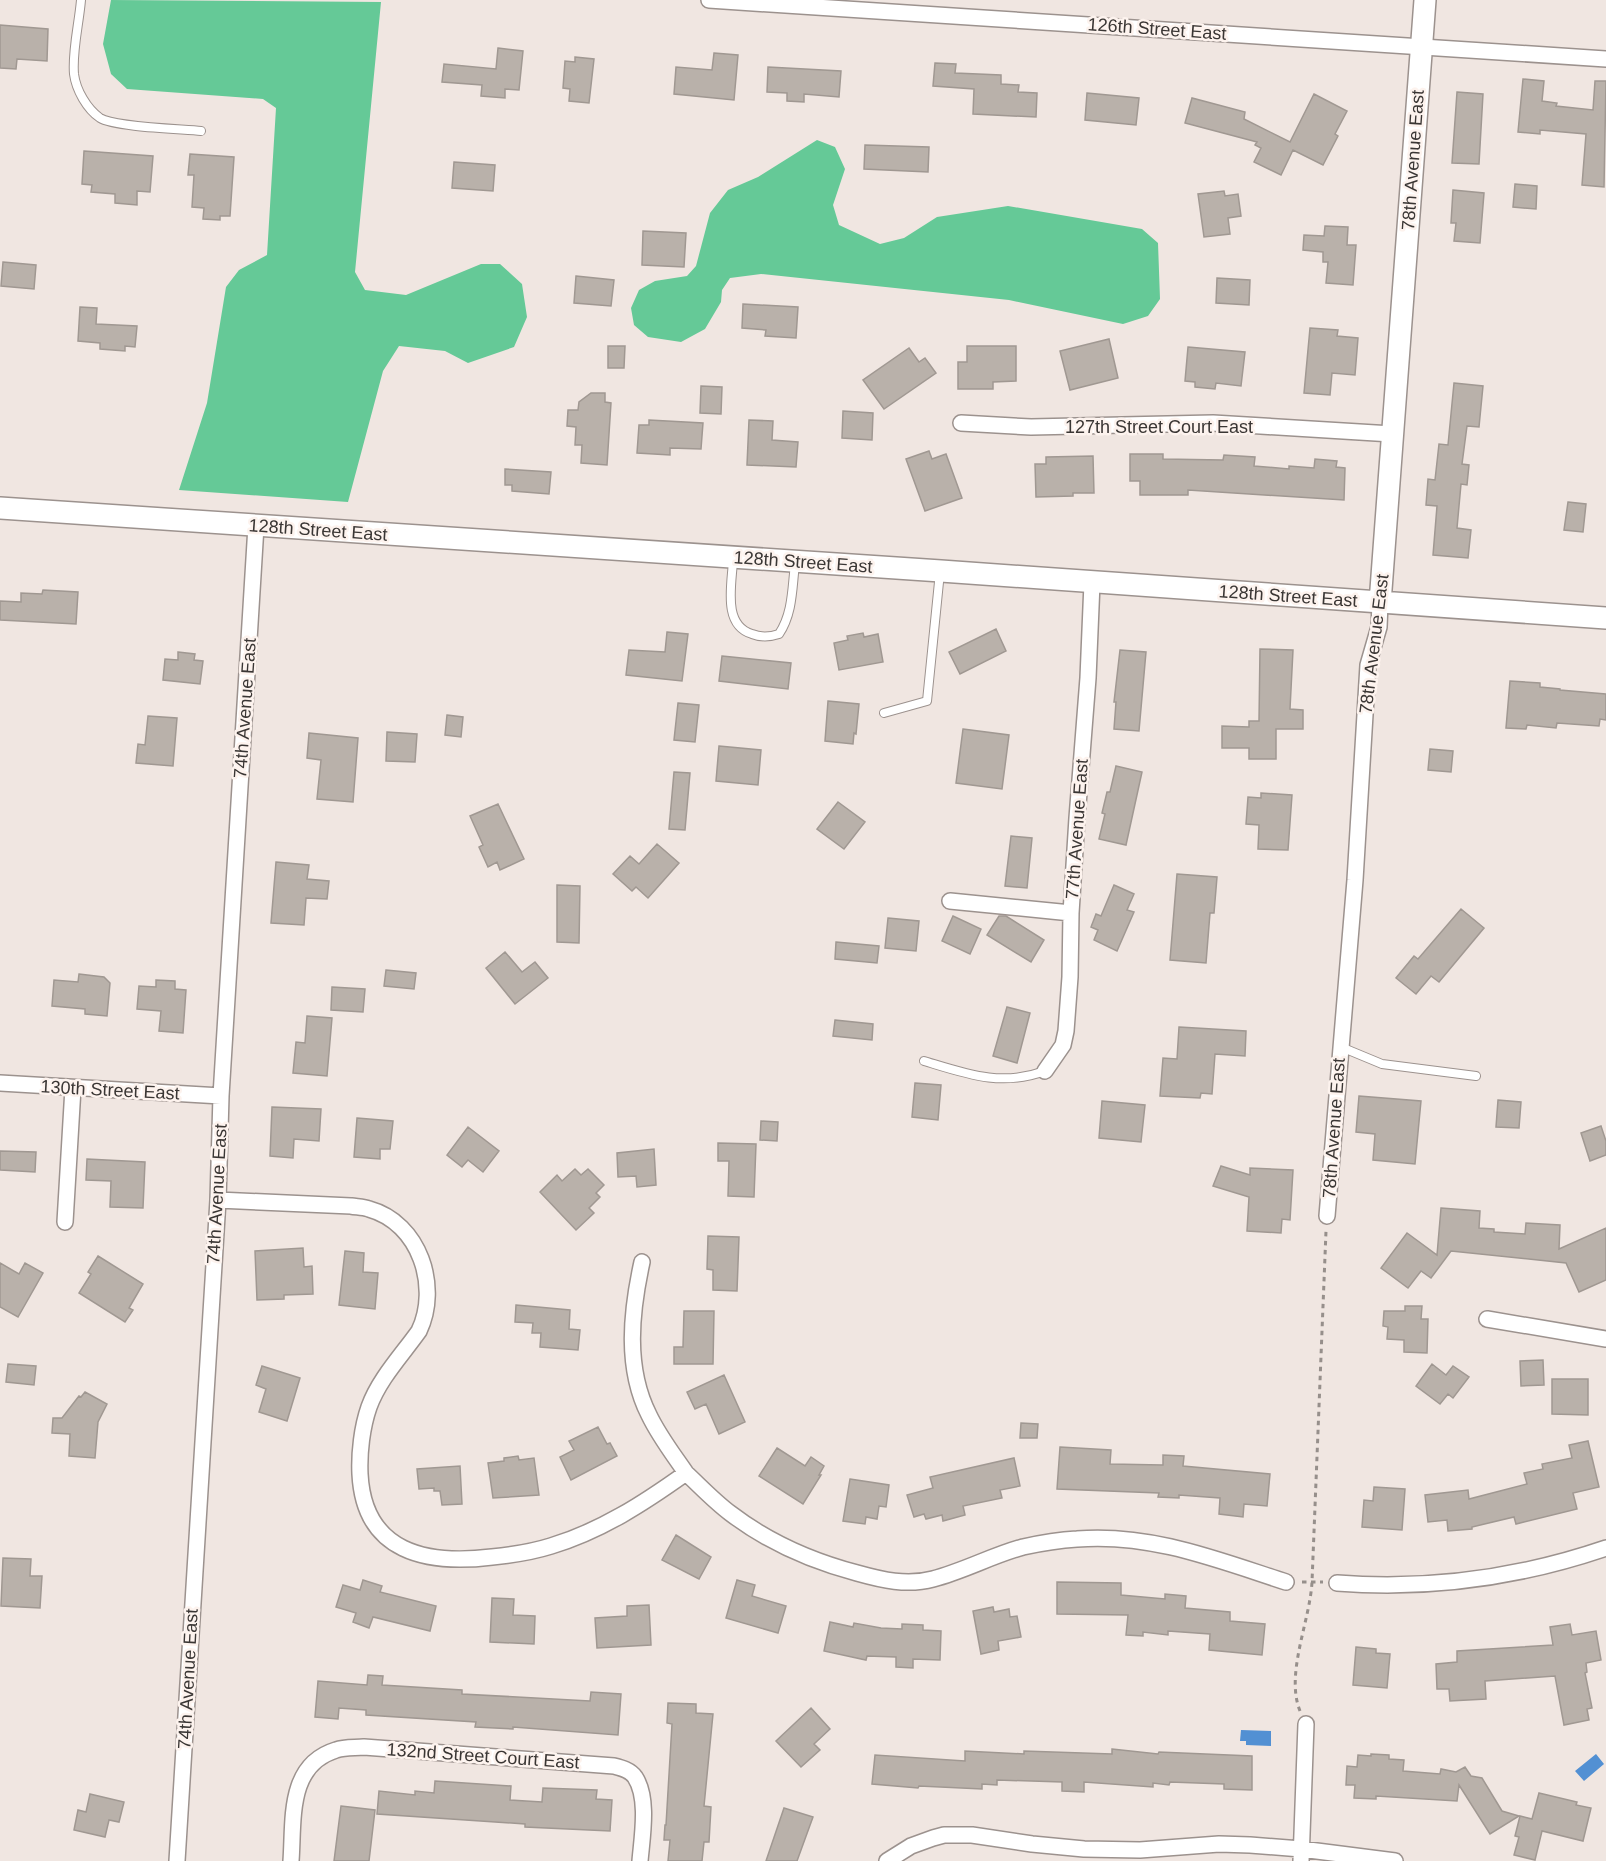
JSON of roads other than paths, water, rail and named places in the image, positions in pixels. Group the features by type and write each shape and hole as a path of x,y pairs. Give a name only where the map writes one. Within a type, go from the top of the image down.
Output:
{"street":[{"name":"126th Street East","path":"709,0 1606,59"},
{"name":"78th Avenue East","path":"1327,1216 1355,879 1368,665 1379,627 1425,0"},
{"name":"127th Street Court East","path":"961,423 1031,427 1213,423 1392,434"},
{"name":"128th Street East","path":"0,508 1606,618"},
{"name":"74th Avenue East","path":"177,1861 218,1200 221,1096 256,526"},
{"name":"77th Avenue East","path":"1045,1071 1062,1045 1066,1031 1071,913 1088,678 1092,582"},
{"path":"950,901 1071,913"},
{"name":"130th Street East","path":"0,1083 221,1096"},
{"path":"65,1222 73,1088"},
{"path":"218,1200 351,1206 371,1209 403,1230 419,1253 428,1277 429,1293 424,1321 379,1388 369,1407 359,1462 361,1490 365,1505 382,1534 393,1544 409,1551 442,1559 515,1554 549,1547 615,1520 686,1473"},
{"path":"642,1262 635,1294 632,1352 639,1393 658,1432 686,1473 728,1512 800,1555 875,1578 913,1583 952,1573 1022,1548 1079,1539 1141,1540 1184,1549 1286,1582"},
{"path":"1488,1319 1606,1339"},
{"path":"1337,1582 1374,1586 1471,1581 1517,1573 1606,1548"},
{"path":"1301,1855 1306,1724"},
{"name":"132nd Street Court East","path":"291,1861 300,1779 310,1763 338,1749 364,1747 602,1765 627,1770 634,1776 643,1809 640,1861"},
{"path":"886,1861 911,1846 944,1835 972,1835 1084,1849 1140,1850 1219,1844 1301,1855 1395,1861"}],"lane":[{"path":"81,0 74,74 77,87 86,104 100,118 116,123 201,131"},
{"path":"733,558 731,599 732,614 736,624 744,632 769,637 780,634 786,625 791,608 795,562"},
{"path":"884,713 927,701 940,571"},
{"path":"1340,1046 1382,1064 1476,1076"},
{"path":"924,1060 970,1075 1001,1079 1026,1078 1045,1071"}],"water":[{"path":"1241,1730 1271,1731 1271,1746 1246,1745 1246,1741 1240,1741"},
{"path":"1596,1754 1604,1764 1584,1781 1575,1771"}]}
